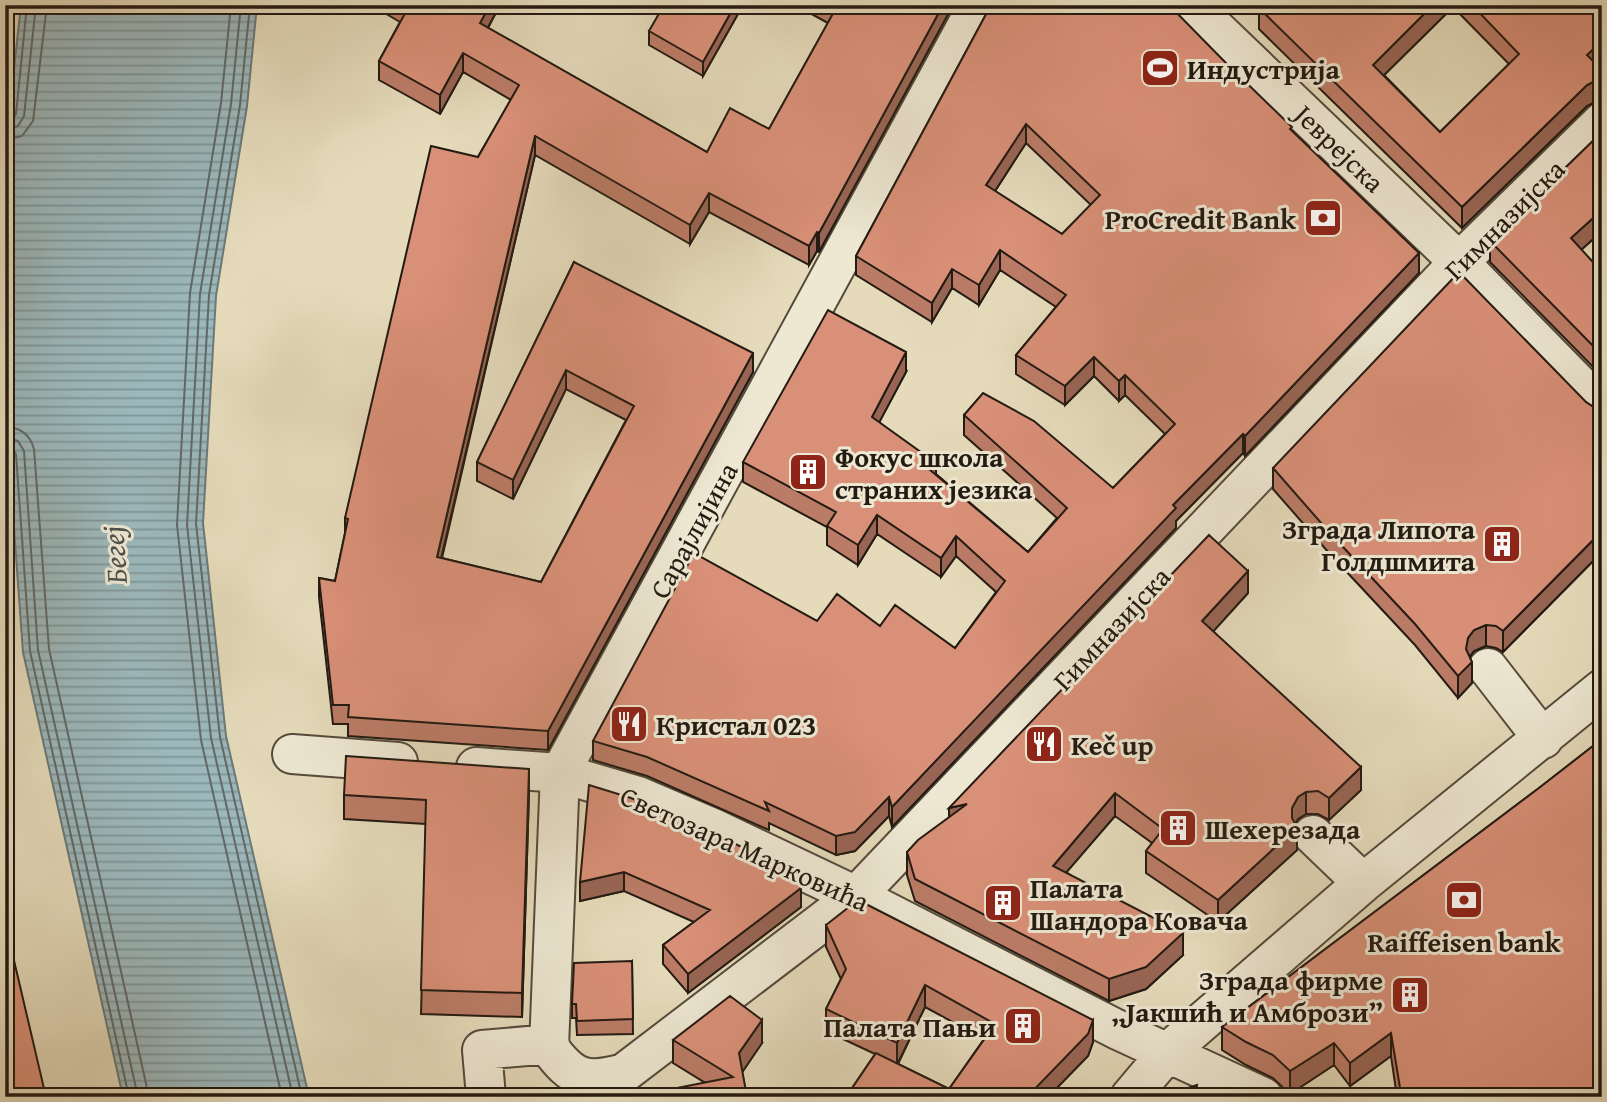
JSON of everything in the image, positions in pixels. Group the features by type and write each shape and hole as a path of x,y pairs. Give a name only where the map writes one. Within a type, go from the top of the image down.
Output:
{"street":[{"name":"Сарајлијина","path":"550,1044 560,773 978,5"},
{"name":"Јеврејска","path":"1191,5 1459,262 1602,408"},
{"name":"Гимназијска","path":"550,1044 563,1066 582,1077 601,1078 624,1073 856,896 1459,262 1602,122"},
{"path":"1488,668 1543,739"},
{"path":"1130,1097 1167,1053 1363,883 1602,689"},
{"name":"Светозара Марковића","path":"292,754 560,773 638,796 713,828 856,896 1167,1053 1263,1097"},
{"path":"1314,835 1363,883"},
{"path":"486,1097 482,1050 550,1044"}],"water":[{"name":"Бегеј","path":"21,5 257,5 247,106 216,296 203,523 226,736 309,1097 123,1097 23,652 5,405 5,151"}],"building":[{"path":"404,5 490,5 480,23 707,152 730,108 769,129 836,8 831,5 943,5 819,233 817,232 809,246 709,193 690,225 535,136 437,557 541,582 634,406 566,370 513,480 477,462 574,262 753,353 548,731 348,717 349,705 333,705 319,578 335,581 348,519 345,518 431,146 478,157 519,85 463,53 440,95 379,61 408,8"},
{"path":"664,5 735,5 703,62 649,31"},
{"path":"991,5 1169,5 1292,127 1290,129 1419,253 1245,436 1243,434 1173,505 1176,508 892,807 889,797 855,832 836,836 765,802 769,811 647,757 593,741 694,553 817,621 837,594 880,626 895,605 955,648 1005,581 956,536 941,558 877,515 858,545 827,526 836,512 743,462 828,310 906,352 872,417 936,463 930,470 1028,552 1067,508 964,415 983,393 1034,421 1113,488 1175,424 1125,375 1119,381 1094,357 1065,386 1016,355 1066,295 1000,250 979,285 952,269 932,303 856,256","holes":["1026,124 1100,195 1062,234 986,185"]},
{"path":"1261,5 1433,5 1373,65 1440,132 1519,54 1472,5 1602,5 1602,41 1587,55 1602,70 1602,80 1587,85 1462,207 1259,8"},
{"path":"1602,132 1602,210 1571,238 1602,272 1602,355 1490,241"},
{"path":"1459,272 1586,402 1595,408 1602,408 1602,531 1503,631 1496,626 1486,625 1474,630 1468,638 1466,649 1472,662 1458,676 1415,624 1273,468"},
{"path":"1209,535 1248,571 1202,621 1361,767 1329,798 1318,791 1306,792 1298,797 1292,808 1292,818 1297,827 1218,900 1146,851 1163,829 1115,793 1053,866 1183,933 1146,967 1109,979 915,879 907,852 918,840 967,804 949,808"},
{"path":"1602,739 1602,1091 1448,1096 1401,1094 1391,1033 1350,1063 1334,1043 1290,1071 1273,1055 1222,1027 1539,788"},
{"path":"346,756 529,769 522,993 421,990 426,800 344,795"},
{"path":"589,785 631,798 794,872 801,888 688,974 663,945 710,910 624,872 580,882"},
{"path":"858,900 1093,1020 1088,1034 1027,1097 846,1097 876,1053 949,1089 995,1024 925,985 897,1043 826,1009 846,969 826,925"},
{"path":"5,922 46,1097 5,1097"},
{"path":"632,961 633,1019 577,1021 576,1004 572,1004 574,963"},
{"path":"730,996 762,1020 739,1053 747,1097 631,1097 733,1077 673,1040"},
{"path":"1197,1085 1195,1097 1161,1097"}],"place":[{"name":"Индустрија","path":"1160,68"},
{"name":"ProCredit Bank","path":"1323,218"},
{"name":"Фокус школа страних језика","path":"808,472"},
{"name":"Зграда Липота Голдшмита","path":"1502,544"},
{"name":"Кристал 023","path":"629,724"},
{"name":"Keč up","path":"1044,744"},
{"name":"Шехерезада","path":"1178,828"},
{"name":"Raiffeisen bank","path":"1464,900"},
{"name":"Палата Шандора Ковача","path":"1003,903"},
{"name":"Зграда фирме „Јакшић и Амбрози”","path":"1410,995"},
{"name":"Палата Пањи","path":"1023,1026"}]}
